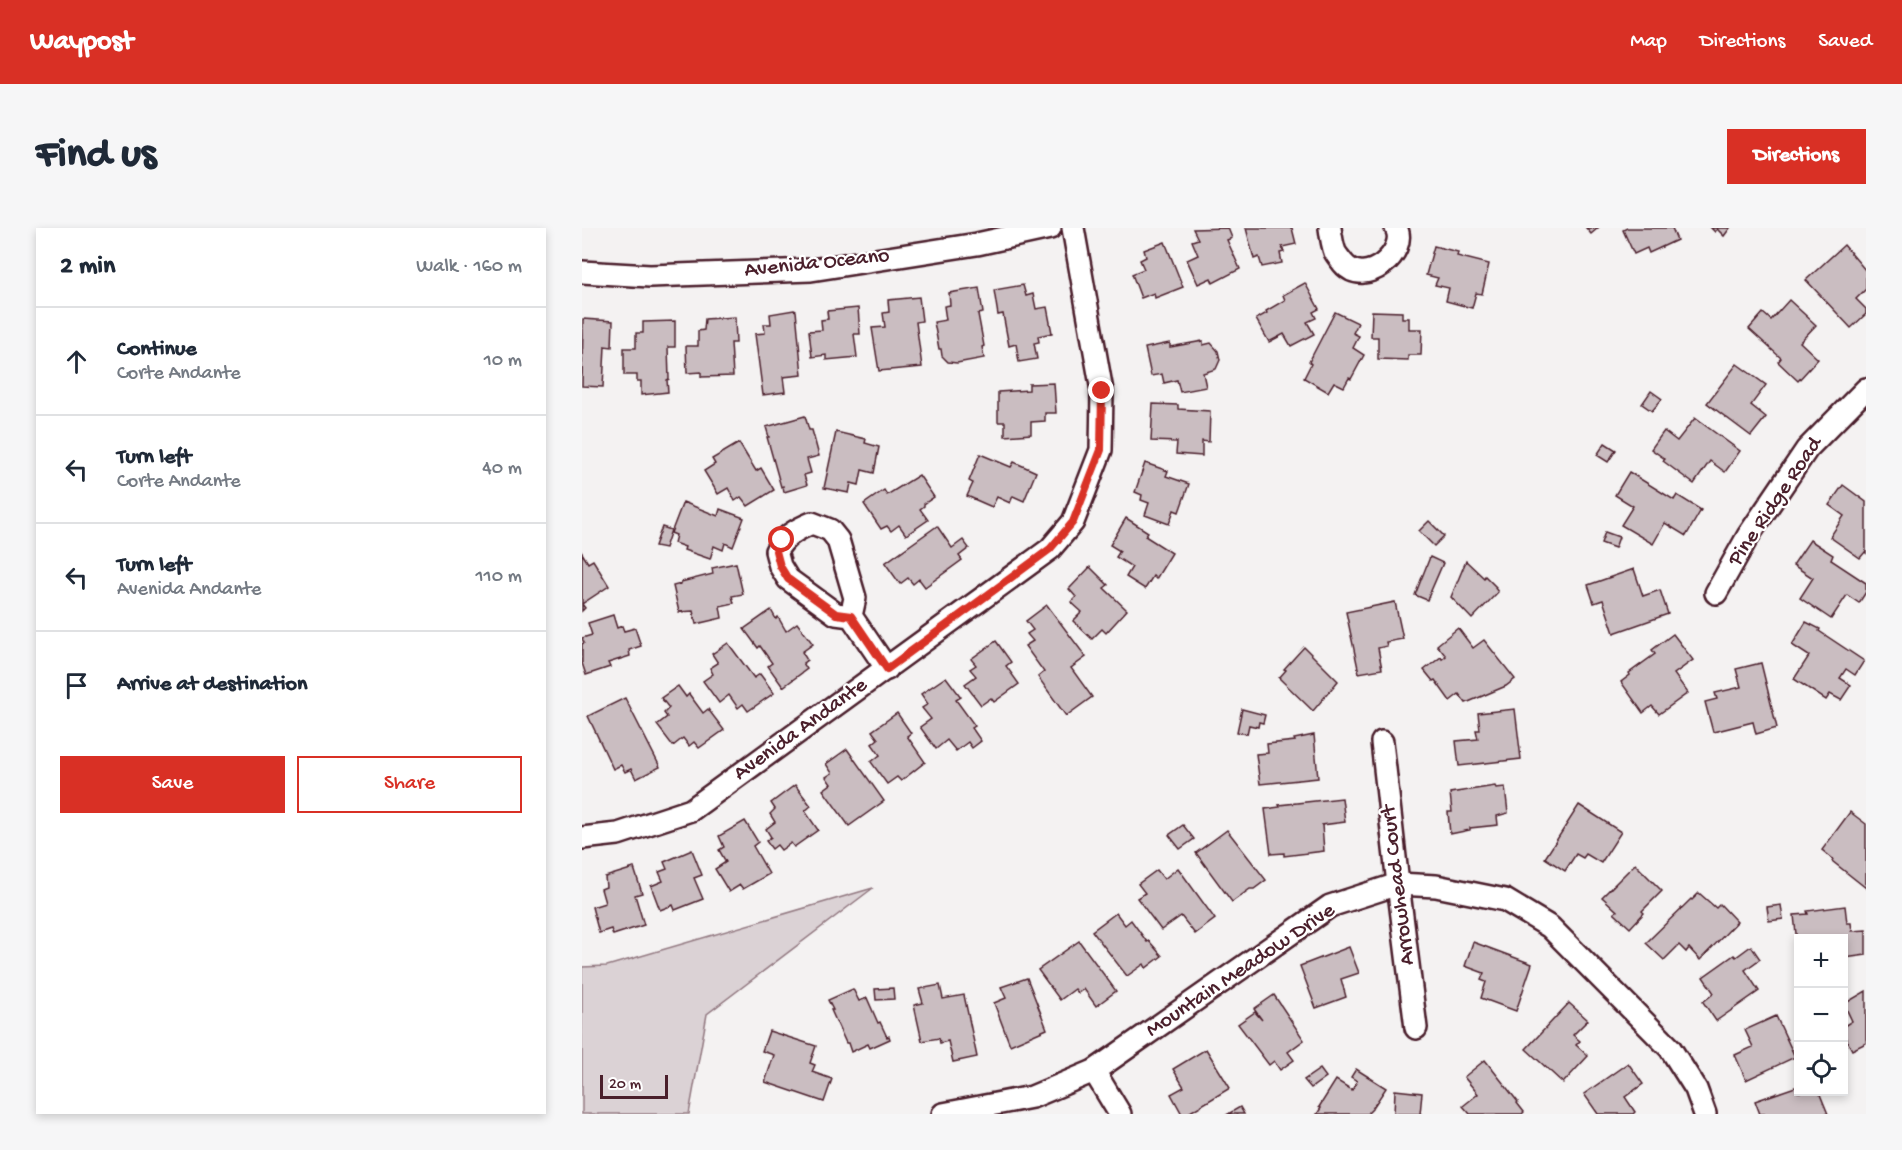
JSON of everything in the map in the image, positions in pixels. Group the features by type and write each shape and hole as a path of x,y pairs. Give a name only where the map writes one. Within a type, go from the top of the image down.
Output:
{"street":[{"name":"Avenida Oceano","path":"582,272 650,276 811,270 976,244 1050,228"},
{"name":"Avenida Andante","path":"582,838 618,834 691,810 1050,549 1073,522 1101,450 1102,391 1073,228"},
{"path":"1330,228 1335,253 1348,269 1362,273 1377,269 1388,261 1396,247 1398,232 1396,228"},
{"name":"Pine Ridge Road","path":"1716,593 1748,536 1807,449 1866,389"},
{"path":"851,616 887,669"},
{"name":"Arrowhead Court","path":"1382,742 1416,1028"},
{"name":"Mountain Meadow Drive","path":"943,1114 1032,1097 1094,1071 1330,906 1398,884 1436,886 1505,900 1550,927 1670,1048 1696,1089 1705,1114"},
{"path":"1094,1071 1120,1114"}],"shaded area":[{"path":"873,888 707,1014 689,1114 582,1114 582,967 607,966"}],"building":[{"path":"1228,228 1232,238 1227,240 1240,269 1213,283 1211,278 1198,284 1187,260 1198,255 1192,241 1198,239 1193,229"},
{"path":"1246,228 1292,228 1296,244 1282,247 1284,252 1280,253 1282,263 1262,267 1259,257 1254,259"},
{"path":"1586,228 1598,228 1591,234"},
{"path":"1627,228 1672,228 1677,240 1649,253 1647,248 1634,254 1623,230"},
{"path":"1711,228 1730,228 1724,236 1717,229 1715,232"},
{"path":"1165,242 1183,287 1155,298 1154,293 1141,298 1132,274 1144,269 1140,260 1146,257 1144,250"},
{"path":"1844,245 1866,271 1866,289 1856,299 1866,309 1866,314 1851,328 1806,280"},
{"path":"1434,246 1458,252 1457,256 1489,264 1482,294 1476,293 1472,308 1446,301 1449,288 1435,285 1438,278 1426,275"},
{"path":"1305,283 1319,309 1313,312 1316,318 1307,322 1314,334 1291,346 1284,334 1269,342 1256,319 1285,300 1283,295"},
{"path":"1023,285 1026,296 1033,294 1036,309 1047,307 1052,333 1038,336 1039,342 1034,343 1037,359 1019,362 1016,344 1009,346 1003,314 998,315 994,290"},
{"path":"979,288 983,313 978,314 984,358 957,363 948,362 939,349 934,322 946,320 944,306 950,305 949,293"},
{"path":"919,297 922,321 916,322 922,367 879,371 872,328 885,327 883,313 889,312 888,300"},
{"path":"1789,300 1816,325 1800,342 1818,359 1798,381 1778,362 1781,358 1749,329 1763,313 1771,320"},
{"path":"858,308 860,334 854,334 857,357 826,360 826,355 812,357 809,331 822,330 821,320 828,319 827,311"},
{"path":"796,311 802,375 783,377 785,392 763,395 755,334 765,333 764,324 771,324 770,314"},
{"path":"1372,311 1402,312 1402,318 1409,318 1409,329 1422,329 1421,355 1408,355 1408,360 1378,359 1378,337 1371,337"},
{"path":"1335,312 1358,323 1353,333 1359,336 1353,348 1364,355 1344,387 1334,382 1328,392 1304,378 1311,364 1309,362"},
{"path":"735,317 736,343 731,343 733,376 701,377 701,372 687,373 686,346 698,346 698,331 704,330 705,319"},
{"path":"583,319 613,321 612,347 605,346 603,387 582,386"},
{"path":"675,321 675,347 668,347 668,392 641,395 641,381 637,381 637,375 624,375 624,348 636,348 636,333 643,333 643,322"},
{"path":"1203,341 1203,345 1211,343 1218,351 1220,360 1216,369 1203,373 1206,387 1180,392 1177,380 1164,383 1162,374 1151,376 1145,348 1170,343 1170,347"},
{"path":"1737,364 1766,385 1751,405 1766,417 1751,436 1707,403"},
{"path":"1054,383 1056,413 1045,413 1045,421 1031,422 1031,434 1005,436 1005,422 998,422 998,392 1029,390 1029,384"},
{"path":"1651,391 1662,399 1652,411 1642,404"},
{"path":"1153,404 1178,405 1178,409 1210,411 1209,442 1202,441 1202,456 1176,454 1177,442 1151,441"},
{"path":"805,416 809,430 812,430 819,456 807,459 811,473 804,475 807,485 784,492 766,427"},
{"path":"1695,418 1740,451 1725,472 1710,461 1694,484 1651,449 1664,431 1677,441"},
{"path":"836,432 866,439 865,443 879,447 874,473 862,470 859,485 851,483 849,493 824,488"},
{"path":"739,443 756,471 761,468 774,490 748,506 741,497 735,501 728,488 718,494 704,471 715,464 712,459"},
{"path":"1605,443 1616,450 1608,462 1597,455"},
{"path":"980,454 1011,467 1014,462 1036,472 1024,501 1013,496 1010,503 997,497 992,507 967,496 973,483 969,481"},
{"path":"1145,463 1168,471 1166,476 1189,484 1179,512 1174,510 1169,524 1145,515 1149,503 1141,500 1142,495 1135,492"},
{"path":"1629,472 1674,500 1677,495 1701,510 1686,536 1665,523 1653,544 1621,525 1633,506 1615,495"},
{"path":"919,475 934,497 920,509 928,520 906,535 899,525 891,531 887,526 881,529 864,504 884,490 887,495"},
{"path":"1843,485 1866,502 1866,553 1860,558 1830,537 1844,516 1829,505"},
{"path":"683,502 718,516 720,509 744,518 733,547 725,543 723,550 714,546 710,559 684,550 685,547 674,543 676,535 671,533"},
{"path":"1126,518 1148,532 1145,536 1172,553 1156,579 1153,576 1145,589 1126,577 1132,567 1116,557 1120,551 1110,545"},
{"path":"1429,521 1444,536 1434,546 1419,531"},
{"path":"937,526 952,548 963,540 969,548 959,556 962,560 925,587 919,579 913,584 908,578 900,584 885,563"},
{"path":"662,527 671,530 665,548 655,546"},
{"path":"1605,532 1619,537 1615,548 1601,543"},
{"path":"1810,540 1833,555 1831,560 1866,583 1866,592 1859,603 1847,595 1831,619 1800,598 1813,578 1793,565"},
{"path":"582,553 588,563 593,560 609,586 582,604"},
{"path":"1430,557 1443,563 1427,600 1415,595"},
{"path":"1466,561 1484,578 1485,576 1498,592 1472,619 1451,597"},
{"path":"736,563 743,594 732,596 734,603 720,606 722,618 696,624 693,611 679,612 673,586 713,574 712,568"},
{"path":"1090,567 1108,585 1104,588 1127,610 1106,633 1102,629 1092,639 1073,621 1082,612 1071,602 1076,597 1069,589"},
{"path":"1634,569 1643,596 1660,590 1668,614 1614,633 1603,600 1594,603 1588,585"},
{"path":"1395,602 1403,639 1386,642 1387,646 1378,648 1382,669 1359,673 1346,612"},
{"path":"1047,605 1086,657 1071,668 1092,697 1066,716 1038,677 1044,672 1025,646 1033,641 1027,634 1033,630 1026,621"},
{"path":"771,610 786,631 797,623 813,644 802,652 807,660 803,663 807,669 783,687 768,666 772,663 744,629"},
{"path":"613,615 617,628 622,626 624,631 635,628 641,646 629,650 630,656 608,663 610,667 586,675 582,663 582,644 584,643 582,638 592,635 588,623"},
{"path":"1806,622 1820,629 1819,631 1864,661 1855,675 1846,669 1840,678 1851,685 1841,700 1830,694 1826,700 1794,679 1809,656 1792,645"},
{"path":"1458,628 1473,648 1484,640 1515,679 1506,686 1466,703 1459,694 1450,701 1435,680 1433,681 1424,670 1441,657 1442,659 1446,656 1437,645"},
{"path":"1673,634 1693,660 1674,674 1688,693 1659,714 1652,706 1643,713 1621,682 1630,675 1629,673 1655,654 1652,650"},
{"path":"996,641 1011,662 1006,666 1019,684 994,702 991,698 981,705 965,684 976,676 970,669 976,665 971,659"},
{"path":"728,643 754,678 760,674 774,693 748,711 743,704 738,708 729,695 719,703 703,681 713,674 710,668 718,663 712,654"},
{"path":"1304,647 1338,681 1313,711 1279,678"},
{"path":"1761,663 1777,728 1756,734 1753,722 1713,732 1705,702 1717,699 1715,693 1741,687 1736,669"},
{"path":"946,677 961,697 956,700 975,726 972,728 981,741 972,748 968,742 956,751 947,740 936,749 920,727 931,719 922,708 928,704 921,694"},
{"path":"678,686 686,697 689,694 703,713 708,709 724,730 699,748 694,742 689,746 683,738 673,746 657,725 667,717 664,713 669,708 661,698"},
{"path":"625,698 660,767 636,779 631,769 625,772 621,765 613,769 588,716"},
{"path":"1242,709 1265,715 1263,723 1259,722 1258,727 1249,725 1247,734 1237,732"},
{"path":"1515,709 1521,759 1459,766 1456,741 1478,739 1476,730 1480,730 1478,713"},
{"path":"897,713 911,733 907,736 925,762 901,781 897,777 887,784 871,762 880,755 872,744 878,739 872,731"},
{"path":"1314,735 1318,778 1260,784 1256,754 1268,753 1267,744 1295,741 1294,739"},
{"path":"847,749 884,801 849,826 823,790 831,784 826,777 832,773 826,764"},
{"path":"795,785 811,806 805,811 818,830 794,847 791,843 781,850 777,845 772,849 766,841 771,837 766,829 775,822 770,814 775,809 771,803"},
{"path":"1495,786 1496,788 1505,787 1508,813 1497,816 1498,825 1470,828 1470,830 1450,834 1448,812 1452,812 1450,793"},
{"path":"1342,798 1345,822 1322,825 1324,851 1284,856 1284,853 1271,854 1265,809 1280,807 1279,805"},
{"path":"1579,805 1621,832 1601,863 1586,854 1583,858 1576,854 1565,871 1545,858"},
{"path":"1850,812 1866,824 1866,888 1822,850"},
{"path":"745,821 758,842 753,846 769,874 743,889 740,885 729,892 715,869 726,862 719,850 724,847 719,836"},
{"path":"1183,825 1194,839 1180,849 1169,835"},
{"path":"1227,830 1266,880 1232,902 1196,853"},
{"path":"692,850 702,875 694,878 703,899 675,910 673,905 660,910 651,886 663,881 659,872 667,869 664,862"},
{"path":"1635,864 1662,891 1642,911 1644,913 1630,928 1614,913 1617,911 1602,897"},
{"path":"634,868 642,893 635,895 644,925 613,935 611,929 599,933 592,907 605,903 601,889 606,887 605,877"},
{"path":"1178,868 1215,919 1195,934 1181,916 1161,930 1137,898 1145,893 1138,884 1157,870 1164,879"},
{"path":"1699,893 1716,908 1720,904 1737,922 1700,960 1689,948 1686,952 1679,945 1664,960 1646,943"},
{"path":"1781,905 1783,919 1769,921 1767,907"},
{"path":"1845,906 1847,923 1851,923 1852,931 1866,930 1866,955 1848,958 1848,934 1796,934 1794,915 1808,914 1807,911"},
{"path":"1116,913 1125,925 1131,920 1147,942 1149,941 1162,956 1146,968 1144,964 1127,976 1092,931"},
{"path":"1079,941 1116,991 1096,1006 1084,989 1078,993 1075,989 1060,1000 1038,970"},
{"path":"1473,942 1532,964 1516,1011 1481,998 1486,982 1481,980 1484,973 1465,966"},
{"path":"1751,946 1760,959 1745,970 1759,991 1716,1021 1703,1002 1714,993 1703,977"},
{"path":"1349,947 1359,973 1341,979 1346,997 1316,1008 1300,966"},
{"path":"1027,978 1047,1029 1010,1045 994,1003 1006,998 1001,987"},
{"path":"940,985 943,999 964,995 977,1057 953,1062 948,1041 940,1043 939,1038 922,1041 914,1005 923,1003 919,989"},
{"path":"893,988 894,999 876,1000 875,989"},
{"path":"853,989 859,1001 867,998 878,1023 880,1022 890,1039 870,1048 868,1044 851,1052 828,1000"},
{"path":"1866,991 1866,1043 1852,1050 1848,1042 1848,1024 1852,1021 1848,1012 1848,1002"},
{"path":"1274,995 1304,1040 1288,1052 1294,1060 1280,1070 1274,1061 1269,1065 1238,1024 1255,1012 1262,1020 1254,1009"},
{"path":"1569,1003 1588,1020 1573,1035 1580,1041 1576,1045 1588,1056 1563,1083 1526,1049"},
{"path":"1776,1016 1794,1057 1746,1080 1735,1055 1753,1047 1745,1030"},
{"path":"769,1031 816,1046 810,1063 815,1065 812,1072 832,1079 824,1102 765,1082 774,1055 762,1051"},
{"path":"1206,1049 1230,1088 1187,1114 1182,1114 1171,1094 1184,1087 1173,1069"},
{"path":"1485,1060 1518,1102 1524,1112 1522,1114 1470,1114 1463,1106 1478,1094 1464,1077"},
{"path":"1628,1063 1643,1084 1625,1097 1635,1112 1633,1114 1598,1114 1584,1094"},
{"path":"1320,1069 1326,1077 1311,1088 1304,1080"},
{"path":"1356,1069 1386,1088 1372,1109 1367,1114 1317,1114 1336,1080 1352,1090 1357,1081 1351,1077"},
{"path":"1794,1087 1794,1096 1821,1096 1828,1114 1760,1114 1755,1101"},
{"path":"1395,1090 1422,1093 1420,1114 1394,1114"},
{"path":"1240,1107 1244,1114 1228,1114"}],"route":[{"path":"782,540 776,551 780,566 788,579 836,614 851,616 887,669 1050,549 1073,522 1101,450 1102,391"}]}
